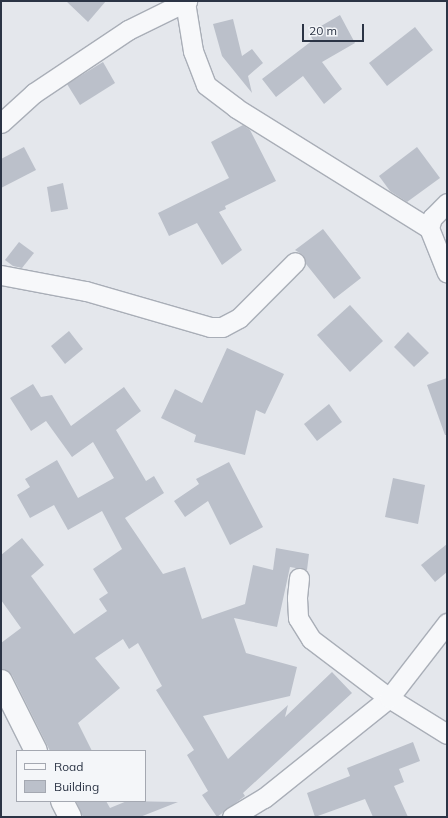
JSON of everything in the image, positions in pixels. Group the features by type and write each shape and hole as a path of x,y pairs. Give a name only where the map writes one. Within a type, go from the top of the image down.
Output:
{"street":[{"path":"1,123 34,93 122,34 186,2 193,51 206,85 236,108 429,228 447,273"},
{"path":"429,228 432,218 447,203"},
{"path":"1,274 86,291 210,327 222,327 239,318 296,262"},
{"path":"299,578 297,598 298,618 312,639 390,698 447,734"},
{"path":"232,817 264,798 390,698 447,623"},
{"path":"1,681 36,750"},
{"path":"62,802 70,817"}],"building":[{"path":"66,1 106,1 88,22"},
{"path":"340,15 355,43 322,62 342,89 324,104 303,76 276,97 262,79 313,40 309,33"},
{"path":"233,19 242,56 252,49 263,63 248,76 252,93 222,56 213,24"},
{"path":"415,27 433,50 387,86 369,63"},
{"path":"103,62 115,83 80,105 67,84"},
{"path":"243,125 250,130 276,181 225,206 226,209 219,212 242,250 222,265 197,223 169,236 158,213 229,178 211,142"},
{"path":"24,147 36,170 1,188 1,159"},
{"path":"417,147 440,178 407,202 390,191 379,176"},
{"path":"63,183 68,209 51,212 47,187"},
{"path":"323,229 361,278 334,299 306,264 303,255 295,250"},
{"path":"19,242 34,253 22,268 13,266 5,260"},
{"path":"350,305 383,341 350,372 317,335"},
{"path":"69,331 83,349 65,364 51,346"},
{"path":"408,332 429,353 414,367 394,347"},
{"path":"227,348 284,374 265,414 256,410 245,455 194,442 196,435 161,418 175,389 202,403"},
{"path":"447,378 447,435 445,435 427,385"},
{"path":"33,384 41,397 52,395 71,426 124,387 141,411 116,430 146,481 154,476 164,493 125,518 163,574 185,567 202,619 245,604 253,565 273,570 276,548 309,554 307,570 290,567 277,627 234,618 246,653 297,667 290,696 203,716 228,759 288,705 285,717 332,672 352,693 243,793 245,796 217,817 202,795 208,791 187,755 194,750 156,690 162,686 138,643 129,649 123,639 95,658 120,688 78,723 92,750 50,750 12,675 1,669 1,643 21,628 1,600 1,555 22,538 44,565 31,576 74,634 107,611 99,599 108,593 93,569 122,549 102,511 68,530 54,505 30,518 17,495 30,487 25,479 57,460 78,498 114,478 93,442 72,457 46,421 31,431 10,398"},
{"path":"329,404 342,422 317,441 304,424"},
{"path":"229,462 263,527 230,545 208,501 185,517 174,501 199,484 196,479"},
{"path":"393,478 425,485 418,524 385,517"},
{"path":"447,544 447,572 435,582 421,565"},
{"path":"413,742 420,761 399,769 404,782 394,786 408,817 373,817 365,799 315,817 307,793 350,776 347,768"},
{"path":"76,802 107,802 110,808 125,802 178,802 140,817 83,817"}]}
